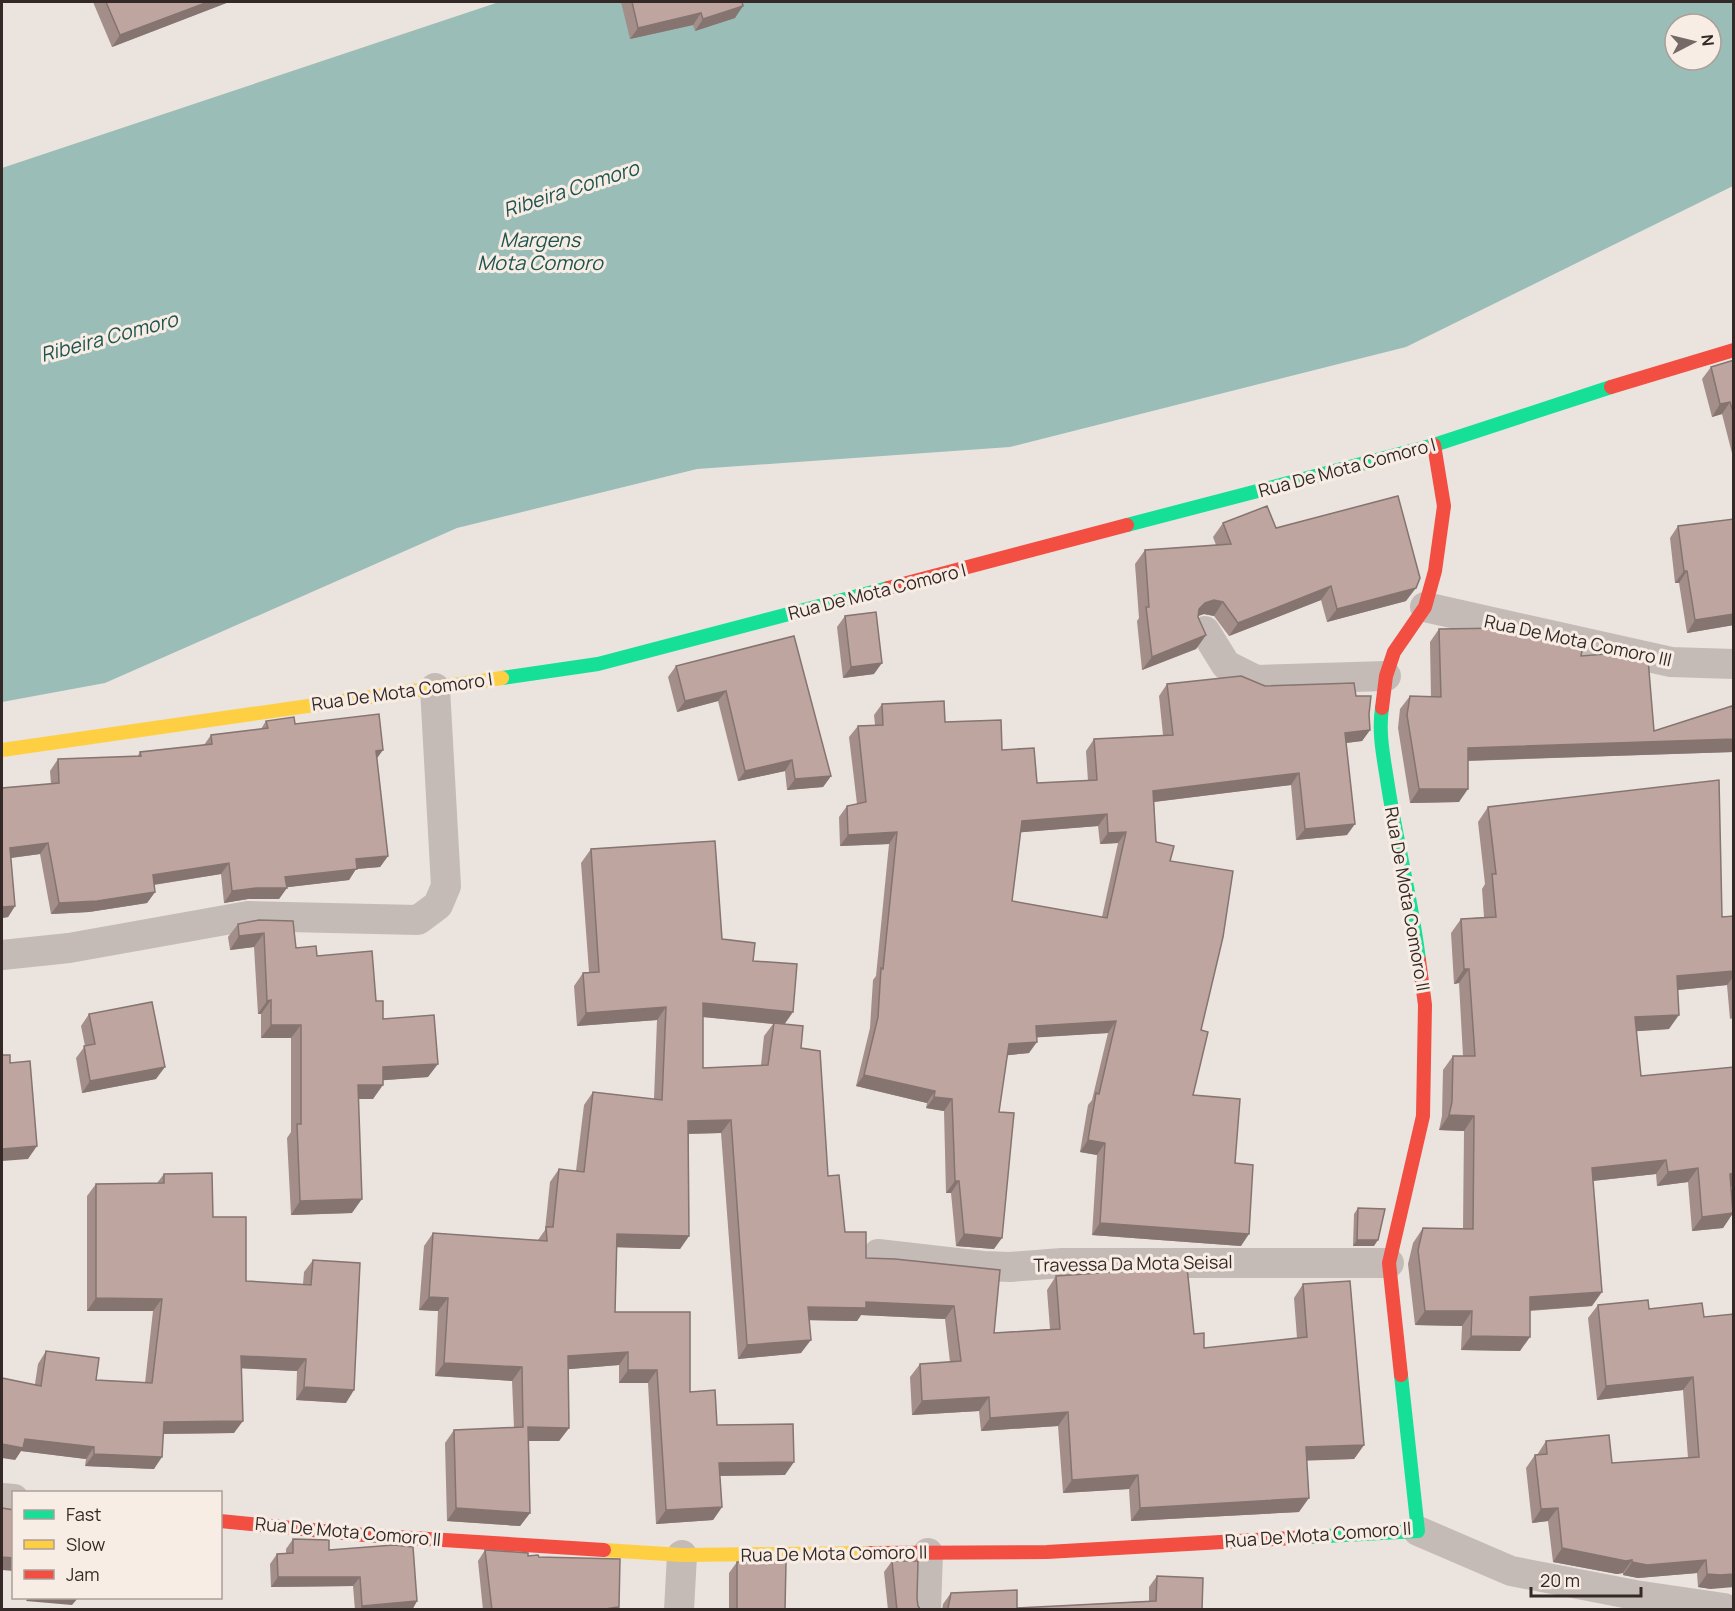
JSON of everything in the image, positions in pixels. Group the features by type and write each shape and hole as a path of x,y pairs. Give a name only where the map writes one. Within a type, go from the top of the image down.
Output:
{"street":[{"name":"Rua De Mota Comoro I","path":"2,750 598,664 1434,445 1573,398 1734,350"},
{"name":"Rua De Mota Comoro II","path":"222,1521 364,1535 682,1555 1047,1552 1419,1531 1389,1263 1423,1116 1425,1005 1414,919 1379,728 1386,676 1394,652 1425,607 1435,571 1444,506 1434,445"},
{"name":"Rua De Mota Comoro III","path":"1425,607 1671,663 1734,664"},
{"path":"1204,631 1226,665 1256,680 1386,676"},
{"path":"2,955 69,948 248,916 418,920 438,905 446,886 435,687"},
{"name":"Travessa Da Mota Seisal","path":"878,1254 1010,1267 1062,1263 1389,1263"},
{"path":"1419,1531 1511,1571 1635,1596 1724,1608"},
{"path":"926,1610 928,1553"},
{"path":"679,1610 682,1555"}],"water":[{"name":"Margens Mota Comoro","path":"499,2 1733,2 1733,186 1406,347 1010,447 697,469 457,528 105,683 2,702 2,168"}],"building":[{"path":"106,2 208,2 120,35"},
{"path":"632,2 742,2 743,6 703,19 701,13 638,28"},
{"path":"1734,360 1734,415 1730,402 1720,404 1711,367"},
{"path":"1398,496 1420,578 1416,588 1337,609 1331,586 1238,623 1223,602 1214,600 1205,603 1199,609 1198,617 1206,635 1152,657 1146,607 1149,607 1145,550 1231,544 1223,523 1267,506 1276,528"},
{"path":"1734,519 1734,614 1695,620 1687,571 1684,571 1678,526"},
{"path":"876,612 882,663 851,667 845,616"},
{"path":"1506,628 1583,645 1581,656 1619,653 1648,659 1654,731 1732,706 1734,739 1468,748 1468,789 1419,789 1407,715 1410,696 1441,697 1439,629"},
{"path":"794,636 831,776 795,779 792,760 745,771 726,691 685,701 676,666"},
{"path":"1241,676 1265,686 1354,683 1356,696 1371,696 1370,730 1345,733 1355,824 1305,829 1299,773 1153,791 1156,842 1174,846 1170,861 1233,871 1223,937 1201,1030 1208,1032 1193,1095 1240,1099 1235,1163 1253,1165 1249,1234 1100,1223 1105,1143 1088,1140 1096,1093 1099,1094 1116,1021 1036,1026 1037,1042 1009,1044 999,1112 1014,1113 1002,1238 964,1234 959,1181 955,1181 952,1099 934,1097 935,1091 864,1075 878,1017 881,968 883,969 897,832 848,835 847,806 866,802 858,726 883,725 882,704 944,701 945,722 1001,720 1002,750 1034,748 1037,783 1097,780 1094,739 1173,735 1167,684","holes":["1107,814 1108,833 1126,832 1107,918 1012,901 1022,821"]},
{"path":"379,714 383,750 376,751 388,856 356,859 357,869 285,877 287,888 232,891 229,863 153,875 155,892 97,901 59,903 48,843 10,848 15,906 2,907 2,788 59,783 58,759 141,756 140,752 212,744 211,735 268,728 266,721 294,717 295,724"},
{"path":"1719,780 1722,917 1734,916 1734,971 1677,976 1679,1015 1635,1017 1641,1076 1734,1067 1734,1173 1730,1174 1733,1213 1702,1217 1698,1168 1668,1172 1666,1160 1592,1168 1602,1292 1530,1297 1530,1337 1471,1336 1472,1311 1425,1311 1418,1250 1423,1228 1473,1229 1474,1116 1449,1115 1452,1102 1453,1056 1475,1056 1469,969 1464,969 1461,919 1496,917 1492,874 1496,874 1488,807"},
{"path":"715,841 722,939 755,943 753,961 797,964 793,1012 703,1003 703,1068 768,1065 774,1023 803,1026 801,1048 820,1051 828,1176 839,1175 845,1232 866,1232 866,1258 1000,1270 994,1333 1060,1329 1056,1276 1187,1267 1194,1334 1204,1333 1204,1348 1307,1337 1303,1284 1350,1281 1364,1445 1306,1447 1309,1498 1140,1508 1138,1475 1072,1480 1068,1412 990,1418 989,1397 922,1401 920,1364 961,1361 954,1306 866,1302 866,1308 808,1307 811,1340 747,1345 731,1120 688,1121 689,1236 617,1234 615,1312 690,1312 690,1392 715,1390 717,1425 793,1424 794,1462 719,1463 722,1507 666,1510 657,1370 628,1370 628,1352 568,1356 569,1428 528,1427 530,1513 456,1508 454,1430 523,1427 522,1367 444,1363 448,1298 429,1297 433,1233 547,1241 546,1227 553,1227 559,1169 584,1172 593,1092 662,1100 666,1007 586,1013 583,973 599,972 591,849"},
{"path":"259,920 293,921 296,948 316,946 317,956 372,951 376,1001 383,1001 383,1019 434,1015 438,1064 383,1067 383,1085 358,1085 362,1199 300,1201 297,1124 301,1124 301,1025 271,1025 271,1000 267,1001 264,933 239,936 238,924"},
{"path":"152,1002 165,1067 90,1081 84,1046 95,1044 89,1014"},
{"path":"2,1055 10,1055 10,1063 30,1061 37,1146 2,1149"},
{"path":"212,1173 213,1217 246,1217 246,1281 311,1285 313,1260 360,1263 354,1390 304,1387 306,1359 241,1356 243,1421 164,1422 162,1457 94,1454 94,1447 25,1439 23,1448 2,1444 2,1378 41,1386 46,1351 99,1358 96,1380 152,1383 162,1299 96,1298 96,1184 164,1183 164,1174"},
{"path":"1358,1208 1385,1209 1378,1240 1357,1240"},
{"path":"1648,1300 1649,1309 1702,1303 1704,1317 1734,1314 1734,1574 1707,1574 1706,1560 1647,1565 1632,1562 1632,1560 1626,1561 1562,1548 1558,1508 1541,1509 1535,1455 1547,1454 1546,1441 1609,1435 1612,1463 1699,1457 1693,1377 1606,1386 1598,1305"},
{"path":"2,1508 12,1510 12,1558 2,1557"},
{"path":"293,1539 329,1540 329,1550 394,1545 413,1547 417,1601 362,1606 360,1577 278,1577 277,1554 293,1553"},
{"path":"485,1550 528,1553 528,1556 538,1555 539,1557 620,1559 619,1607 598,1610 492,1610"},
{"path":"892,1561 918,1561 917,1598 921,1610 897,1610"},
{"path":"737,1562 786,1562 785,1610 737,1610"},
{"path":"1157,1576 1203,1578 1202,1610 947,1610 951,1593 1017,1590 1017,1608 1156,1601"}],"traffic: fast":[{"path":"1127,525 1434,445 1611,387"},
{"path":"502,678 598,664 888,588"},
{"path":"1382,708 1383,756 1419,960"},
{"path":"1309,1537 1418,1531 1401,1375"}],"traffic: slow":[{"path":"2,750 502,678"},
{"path":"604,1550 682,1555 869,1553"}],"traffic: jam":[{"path":"1611,387 1734,350"},
{"path":"1382,708 1386,676 1394,652 1425,607 1435,571 1444,506 1434,445"},
{"path":"888,588 1127,525"},
{"path":"1401,1375 1389,1263 1423,1116 1425,1005 1419,960"},
{"path":"222,1521 364,1535 604,1550"},
{"path":"869,1553 1047,1552 1309,1537"}],"water label":[{"name":"Ribeira Comoro","path":"571,189"},
{"name":"Ribeira Comoro","path":"109,337"}]}
